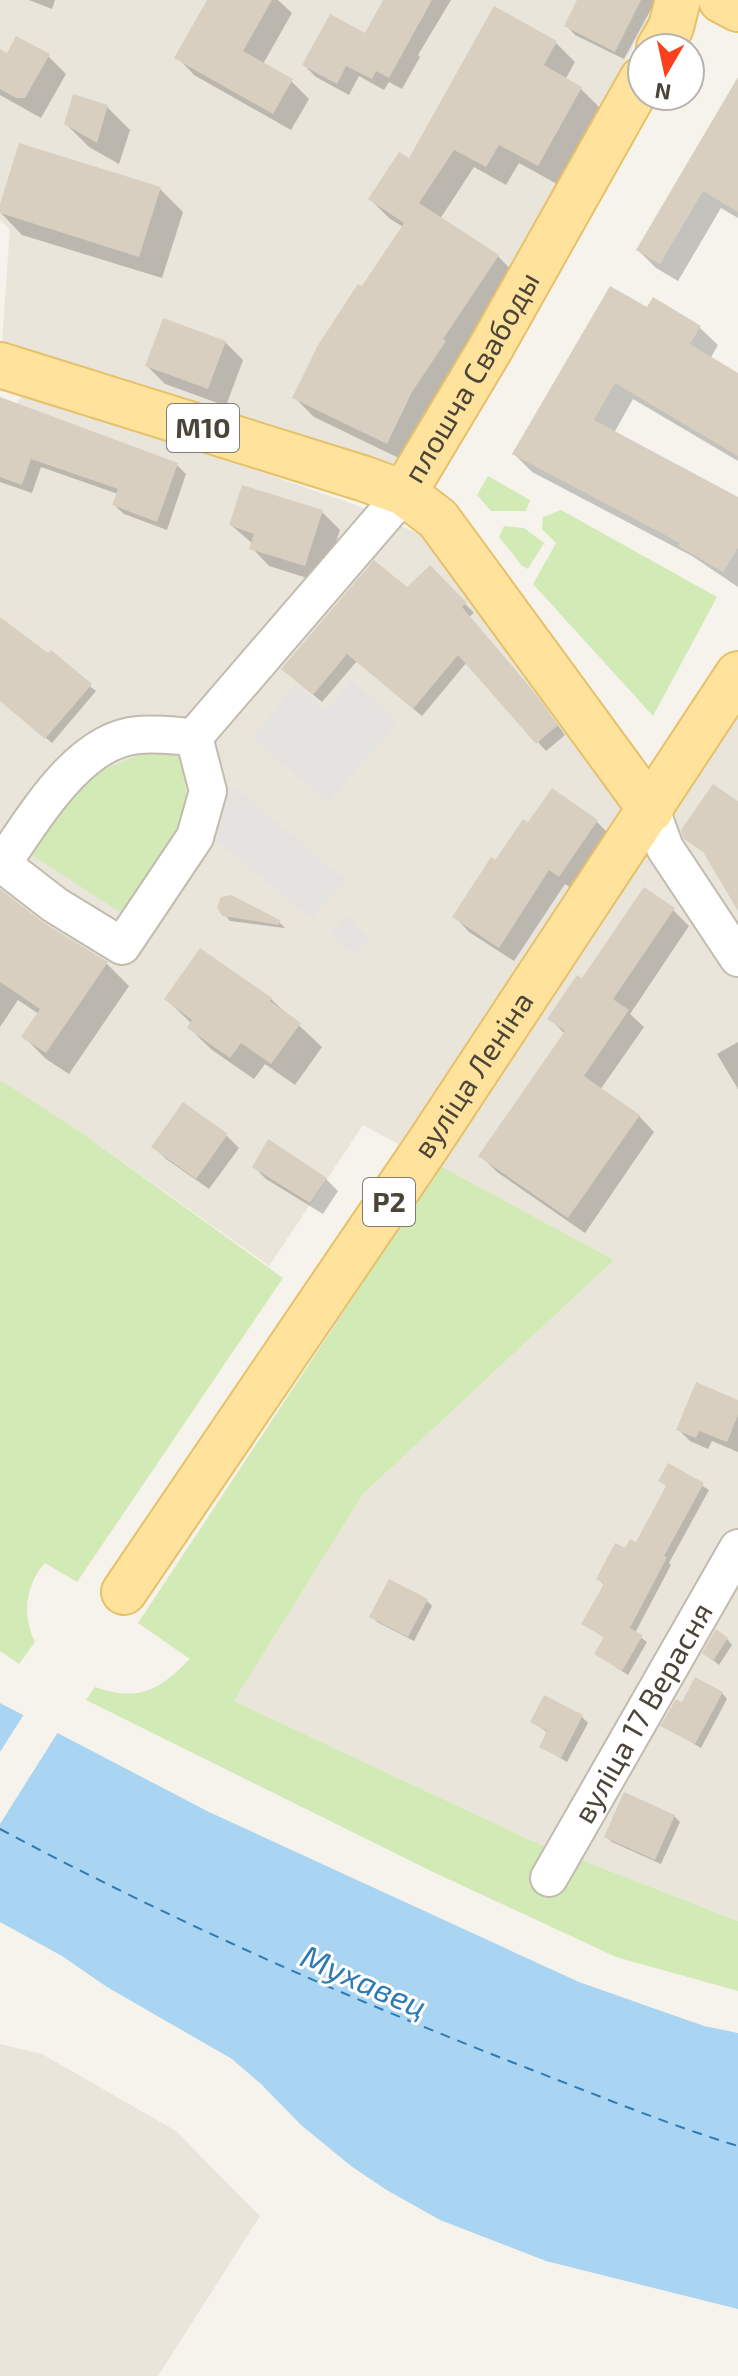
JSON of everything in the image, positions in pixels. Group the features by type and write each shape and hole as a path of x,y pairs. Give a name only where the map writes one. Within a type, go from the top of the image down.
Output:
{"main road":[{"path":"668,32 678,0"},
{"path":"721,0 738,9"},
{"name":"плошча Свабоды","path":"626,107 489,351 404,493 438,519 651,810"},
{"name":"М10","path":"0,365 404,493"},
{"name":"вуліца Леніна","path":"124,1592 429,1143 738,674"}],"street":[{"path":"194,737 404,493"},
{"path":"136,735 194,737 208,791 195,837 122,946 55,905 2,864 63,780 99,747 136,735"},
{"path":"651,810 665,848 738,958"},
{"name":"вуліца 17 Верасня","path":"549,1878 738,1548"}],"shaded area":[{"path":"0,0 659,0 641,32 626,32 626,60 401,466 2,342 10,229 0,220"},
{"path":"25,390 356,505 440,544 667,814 738,705 738,1921 530,1840 234,1701 363,1494 614,1260 363,1125 269,1266 86,1136 0,1097 0,431"},
{"path":"352,680 398,722 328,803 252,738 296,684 325,711"},
{"path":"233,785 346,880 312,919 205,832"},
{"path":"346,916 371,939 355,955 330,934"},
{"path":"0,2044 42,2054 176,2131 260,2216 158,2376 0,2376"}],"green space":[{"path":"488,476 530,500 526,511 491,511 477,495"},
{"path":"561,510 717,597 653,716 533,584 556,543 542,529 543,517"},
{"path":"504,526 524,528 544,543 528,569 522,566 499,537"},
{"path":"168,742 184,754 186,801 178,835 120,912 29,853 71,795 99,772"},
{"path":"0,1080 86,1136 283,1278 77,1582 45,1563 38,1572 30,1591 27,1611 35,1642 19,1664 0,1651"},
{"path":"440,1166 614,1260 363,1494 234,1701 530,1840 738,1921 738,1991 616,1957 433,1872 86,1700 95,1687 124,1693 147,1691 168,1679 190,1659 138,1623"}],"water":[{"name":"Мухавец","path":"0,1703 209,1812 579,1982 704,2026 738,2033 738,2309 546,2261 440,2220 351,2166 301,2125 232,2059 0,1922"}],"pier":[{"path":"26,1711 60,1729 0,1824 0,1752"}],"building":[{"path":"207,0 272,0 243,51 293,79 273,114 174,58"},
{"path":"383,0 432,0 389,78 376,71 372,79 346,66 337,84 302,65 330,14 365,33"},
{"path":"577,0 641,0 615,52 564,26"},
{"path":"494,6 557,41 544,65 582,87 538,166 499,145 486,167 454,150 419,203 499,255 443,339 446,341 412,392 387,444 292,398 318,345 358,284 362,286 404,223 368,199 399,152 409,158"},
{"path":"16,36 50,54 25,98 16,98 0,89 0,49 7,53"},
{"path":"738,77 738,212 703,191 660,264 636,250"},
{"path":"73,94 108,105 97,143 64,124"},
{"path":"19,143 161,187 139,257 0,213"},
{"path":"610,286 647,307 653,297 701,326 690,344 738,373 738,456 615,383 594,420 738,497 738,548 723,572 678,546 680,543 512,454"},
{"path":"163,318 226,341 208,389 145,366"},
{"path":"0,397 178,463 157,522 112,505 118,489 31,459 22,485 0,477"},
{"path":"242,485 323,510 305,566 249,549 254,534 229,525"},
{"path":"374,560 407,587 430,565 467,603 462,607 558,725 536,744 458,655 413,709 347,654 313,695 281,669"},
{"path":"0,617 48,653 51,650 92,684 45,739 0,701"},
{"path":"713,784 738,801 738,911 703,852 684,839 681,830"},
{"path":"552,788 598,820 559,877 549,870 499,948 452,917 491,857 495,860 523,819 528,822"},
{"path":"644,887 675,908 613,999 629,1010 584,1076 640,1115 568,1218 478,1156 565,1031 547,1019 577,975 582,978"},
{"path":"0,889 44,923 108,962 46,1053 21,1037 40,1009 0,982"},
{"path":"231,895 280,920 279,925 222,916 217,907 221,897"},
{"path":"200,948 272,998 270,1001 301,1023 271,1064 241,1043 230,1058 187,1028 192,1020 164,999"},
{"path":"183,1102 228,1134 196,1179 151,1147"},
{"path":"268,1139 327,1178 310,1203 252,1167"},
{"path":"696,1382 738,1400 738,1415 727,1442 699,1431 696,1438 676,1430"},
{"path":"668,1463 704,1483 664,1556 667,1557 630,1628 643,1635 622,1671 594,1654 604,1637 581,1624 604,1584 596,1579 615,1543 625,1548 630,1539 636,1542 666,1486 658,1481"},
{"path":"389,1579 428,1599 408,1637 369,1617"},
{"path":"716,1629 728,1638 713,1661 702,1653"},
{"path":"695,1677 723,1692 695,1744 660,1726 676,1699 682,1702"},
{"path":"544,1695 583,1715 561,1758 539,1747 547,1731 530,1722"},
{"path":"624,1792 675,1815 655,1860 604,1837"}],"ferry route":[{"path":"0,1829 129,1895 327,1986 606,2099 738,2146"}]}
